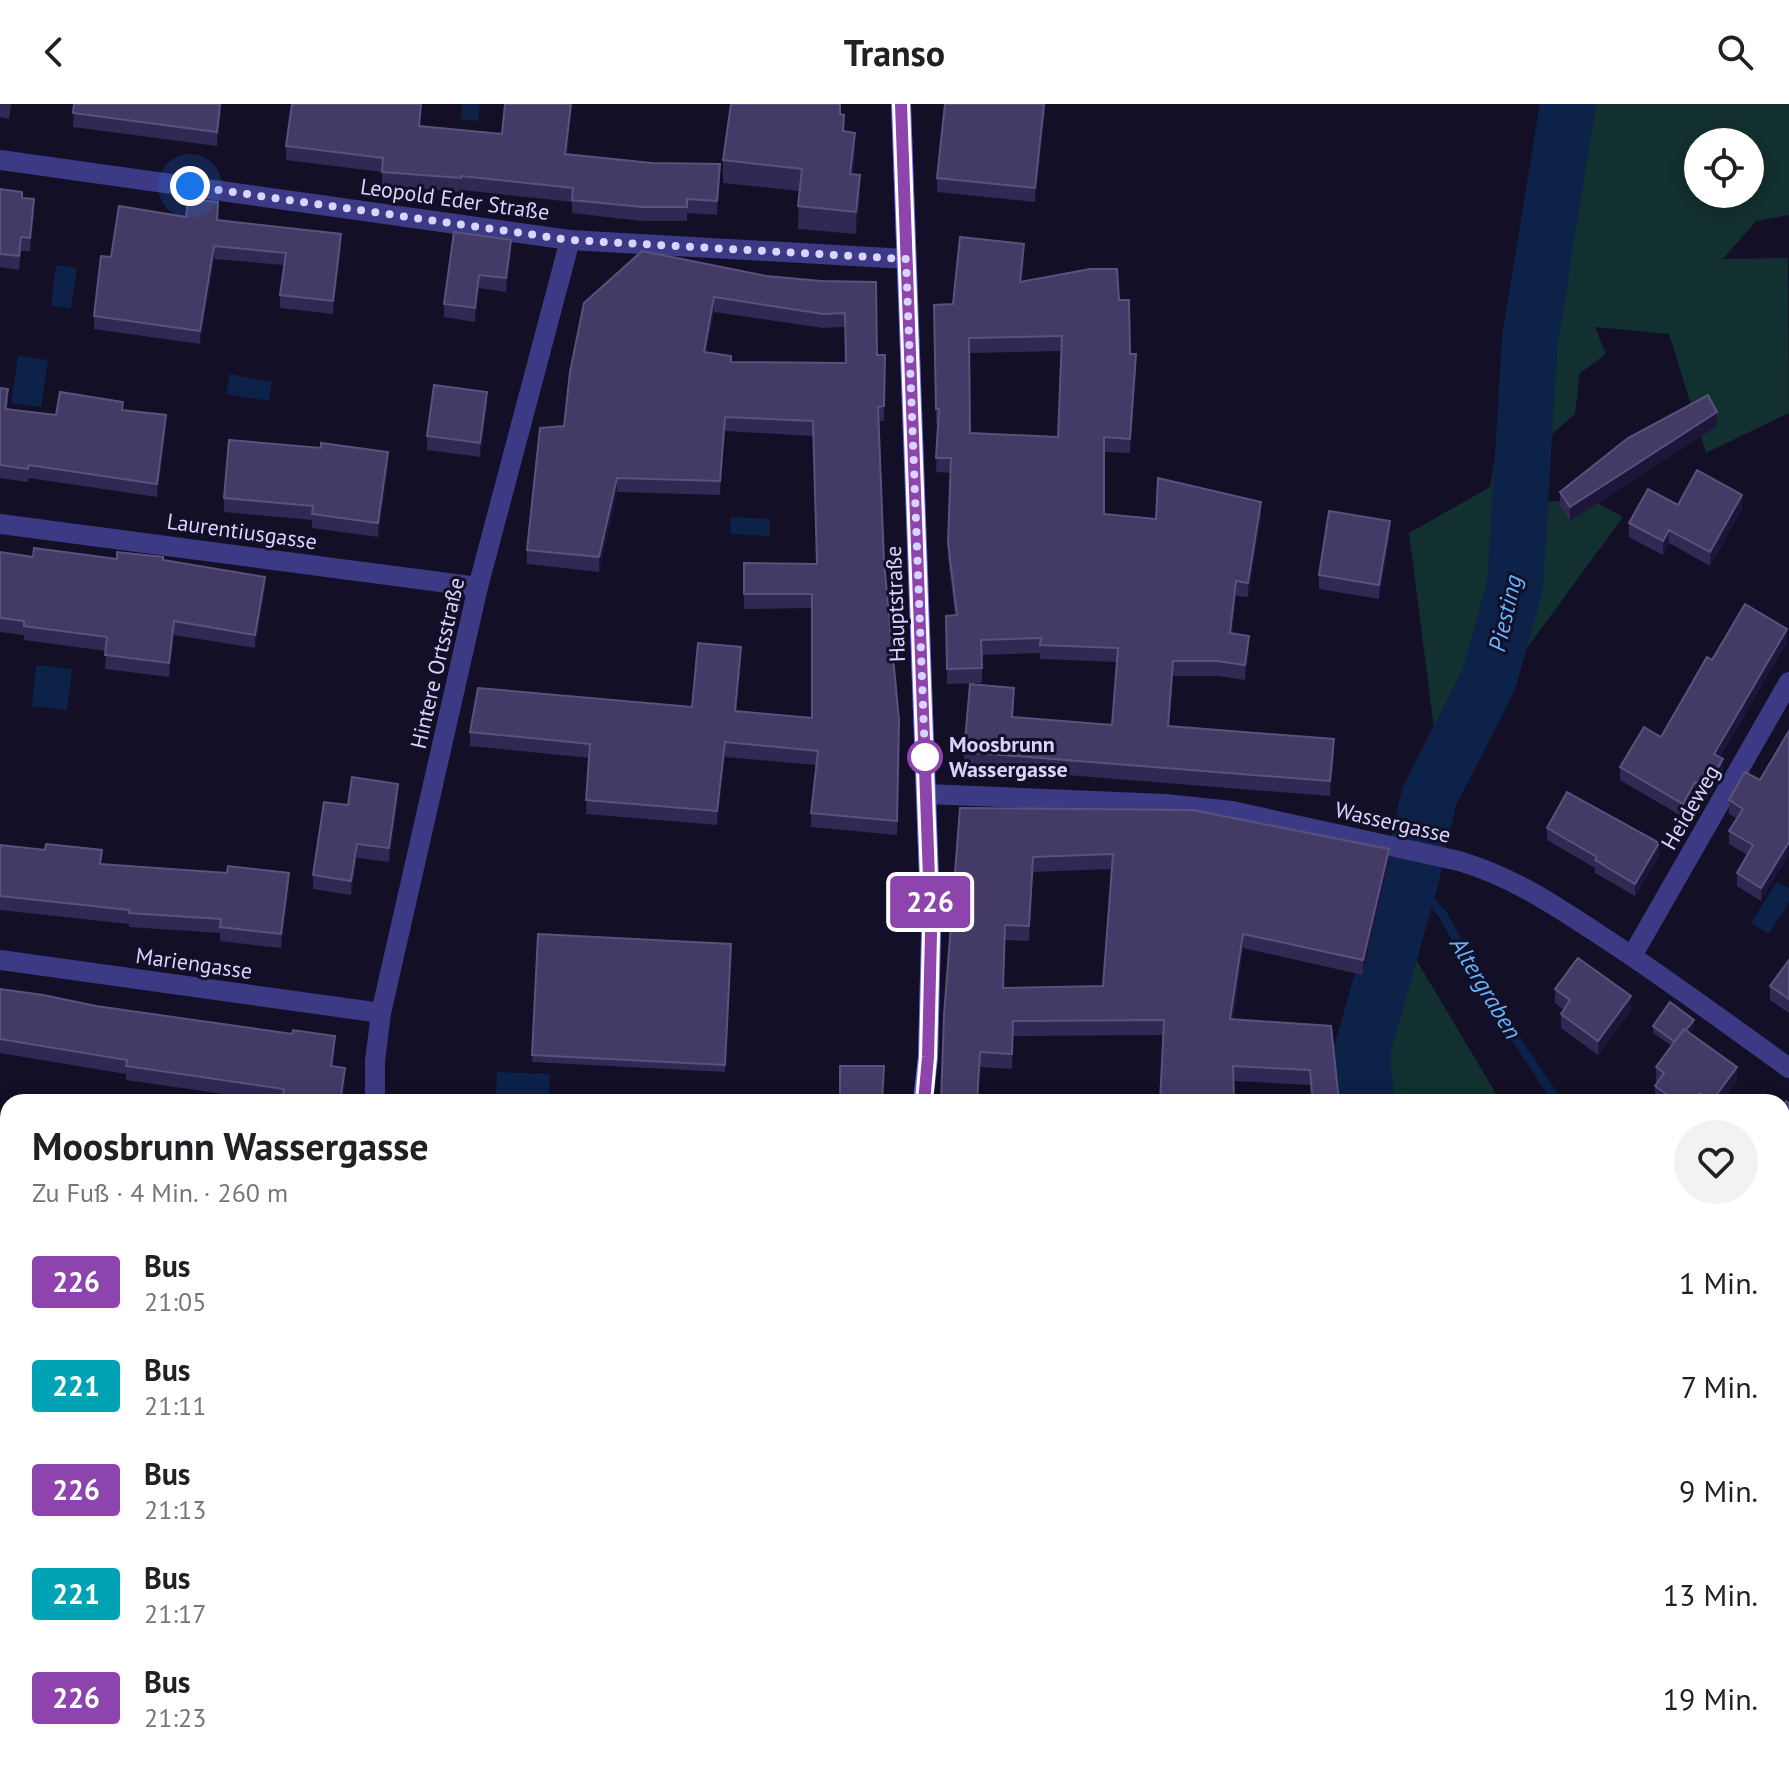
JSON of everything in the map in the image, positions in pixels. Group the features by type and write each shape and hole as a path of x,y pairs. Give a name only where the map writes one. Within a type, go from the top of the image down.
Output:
{"main road":[{"name":"Hauptstraße","path":"901,104 931,934 928,1057 924,1094"}],"street":[{"name":"Leopold Eder Straße","path":"0,160 570,240 906,259"},
{"name":"Hintere Ortsstraße","path":"375,1094 375,1061 381,1013 478,587 570,240"},
{"name":"Laurentiusgasse","path":"0,524 478,587"},
{"name":"Heideweg","path":"1632,956 1789,682"},
{"name":"Wassergasse","path":"926,794 1178,805 1232,811 1496,872 1528,888 1632,956 1789,1068"},
{"name":"Mariengasse","path":"0,960 381,1013"}],"green space":[{"path":"1556,104 1789,104 1789,215 1756,221 1723,259 1788,258 1789,413 1706,453 1669,334 1595,327 1606,354 1580,373 1575,414 1543,442 1543,502 1590,499 1623,517 1439,768 1409,533 1490,487"},
{"path":"1408,946 1496,1094 1383,1094 1380,1047"}],"water":[{"path":"462,104 480,104 478,121 461,119"},
{"path":"56,265 77,268 71,308 51,306"},
{"path":"18,356 48,360 41,407 11,403"},
{"path":"230,374 272,382 269,401 226,394"},
{"path":"731,517 770,519 770,536 730,534"},
{"path":"36,665 72,669 67,710 32,706"},
{"path":"1777,881 1789,889 1789,902 1769,934 1751,923"},
{"path":"497,1072 550,1074 549,1094 496,1094"}],"building":[{"path":"74,104 220,104 217,132 73,113"},
{"path":"292,104 421,104 419,126 502,134 505,104 571,104 565,154 652,163 720,164 717,201 687,199 687,207 642,207 572,200 573,188 461,176 382,172 383,158 286,146"},
{"path":"731,104 840,104 840,114 844,115 843,131 855,133 850,174 860,175 856,212 798,206 802,169 723,160"},
{"path":"945,104 1044,104 1035,188 937,178"},
{"path":"0,189 22,192 22,198 34,199 30,238 21,237 19,256 0,254"},
{"path":"188,199 218,202 217,220 341,234 333,301 280,295 286,253 214,246 200,331 94,316 101,256 111,257 119,206 186,217"},
{"path":"454,232 511,240 506,278 479,275 475,308 444,304"},
{"path":"960,237 1024,244 1020,282 1090,269 1117,269 1119,300 1129,300 1130,354 1136,354 1130,439 1104,437 1104,514 1156,519 1158,478 1261,502 1248,583 1236,581 1230,633 1249,636 1245,665 1217,661 1173,661 1168,726 1334,739 1330,781 964,752 970,684 1014,688 1012,717 1112,725 1118,648 1040,645 1041,638 981,640 982,668 947,669 946,616 957,615 948,543 951,458 936,458 939,409 936,409 934,305 953,304","holes":["1062,336 1058,437 970,433 969,338"]},
{"path":"642,251 766,276 876,282 877,355 885,355 884,406 878,407 884,562 899,720 897,821 811,813 818,751 725,742 717,811 586,800 590,744 470,732 478,688 692,707 698,643 741,647 735,711 812,718 812,594 744,594 744,563 817,564 813,421 725,417 720,481 617,478 599,557 527,550 540,428 564,426 570,372 584,303","holes":["714,297 823,314 845,313 846,363 731,362 731,356 704,352"]},
{"path":"434,385 487,392 480,443 427,436"},
{"path":"0,388 8,389 5,409 56,415 60,392 123,402 122,410 166,415 157,484 29,465 28,469 0,465"},
{"path":"1708,395 1717,412 1570,507 1560,492 1628,438"},
{"path":"229,440 321,448 321,443 388,452 378,523 312,514 313,506 224,498"},
{"path":"1697,470 1742,495 1710,552 1669,530 1663,541 1629,523 1648,489 1678,505"},
{"path":"1329,511 1390,521 1379,585 1319,575"},
{"path":"34,548 117,559 117,552 163,557 163,560 265,577 255,635 174,621 169,663 105,655 107,637 24,626 24,621 0,618 0,552 33,557"},
{"path":"1745,604 1787,629 1714,754 1723,759 1706,788 1695,782 1683,804 1620,767 1644,727 1661,737 1707,657 1712,660"},
{"path":"1789,731 1789,842 1761,888 1737,873 1753,845 1729,831 1743,809 1729,800 1745,772 1760,780"},
{"path":"352,777 398,784 389,848 357,844 351,881 313,875 324,802 348,805"},
{"path":"1567,792 1659,843 1635,884 1547,828"},
{"path":"960,808 1193,810 1389,849 1363,960 1243,934 1230,1019 1331,1026 1338,1094 1312,1094 1310,1070 1233,1066 1234,1094 1160,1094 1164,1020 1013,1021 1012,1054 980,1052 977,1094 941,1094 944,1015","holes":["1113,854 1103,986 1003,988 1005,925 1029,926 1033,857"]},
{"path":"46,844 102,850 100,864 227,873 228,866 289,873 281,934 220,927 221,919 129,913 129,910 0,896 0,845 45,850"},
{"path":"538,934 731,944 725,1065 532,1055"},
{"path":"1578,958 1631,996 1598,1041 1561,1014 1570,1000 1555,989"},
{"path":"1789,960 1789,999 1770,986"},
{"path":"0,989 292,1034 293,1030 335,1036 331,1066 345,1068 341,1094 283,1094 284,1089 126,1066 127,1060 0,1039"},
{"path":"1670,1002 1694,1020 1675,1042 1653,1026"},
{"path":"1684,1029 1737,1067 1717,1094 1666,1094 1655,1086 1664,1073 1656,1067"},
{"path":"840,1066 884,1066 882,1094 840,1094"}],"waterway":[{"name":"Piesting","path":"1366,1094 1361,1054 1411,878 1429,797 1489,679 1515,586 1530,339 1568,104"},
{"name":"Altergraben","path":"1411,878 1443,915 1490,1000 1553,1094"}],"bus line":[{"name":"226","path":"901,104 931,934 925,1094"}],"place":[{"name":"Moosbrunn Wassergasse","path":"925,757"}],"route":[{"path":"190,186 570,240 906,259 925,757"}]}
